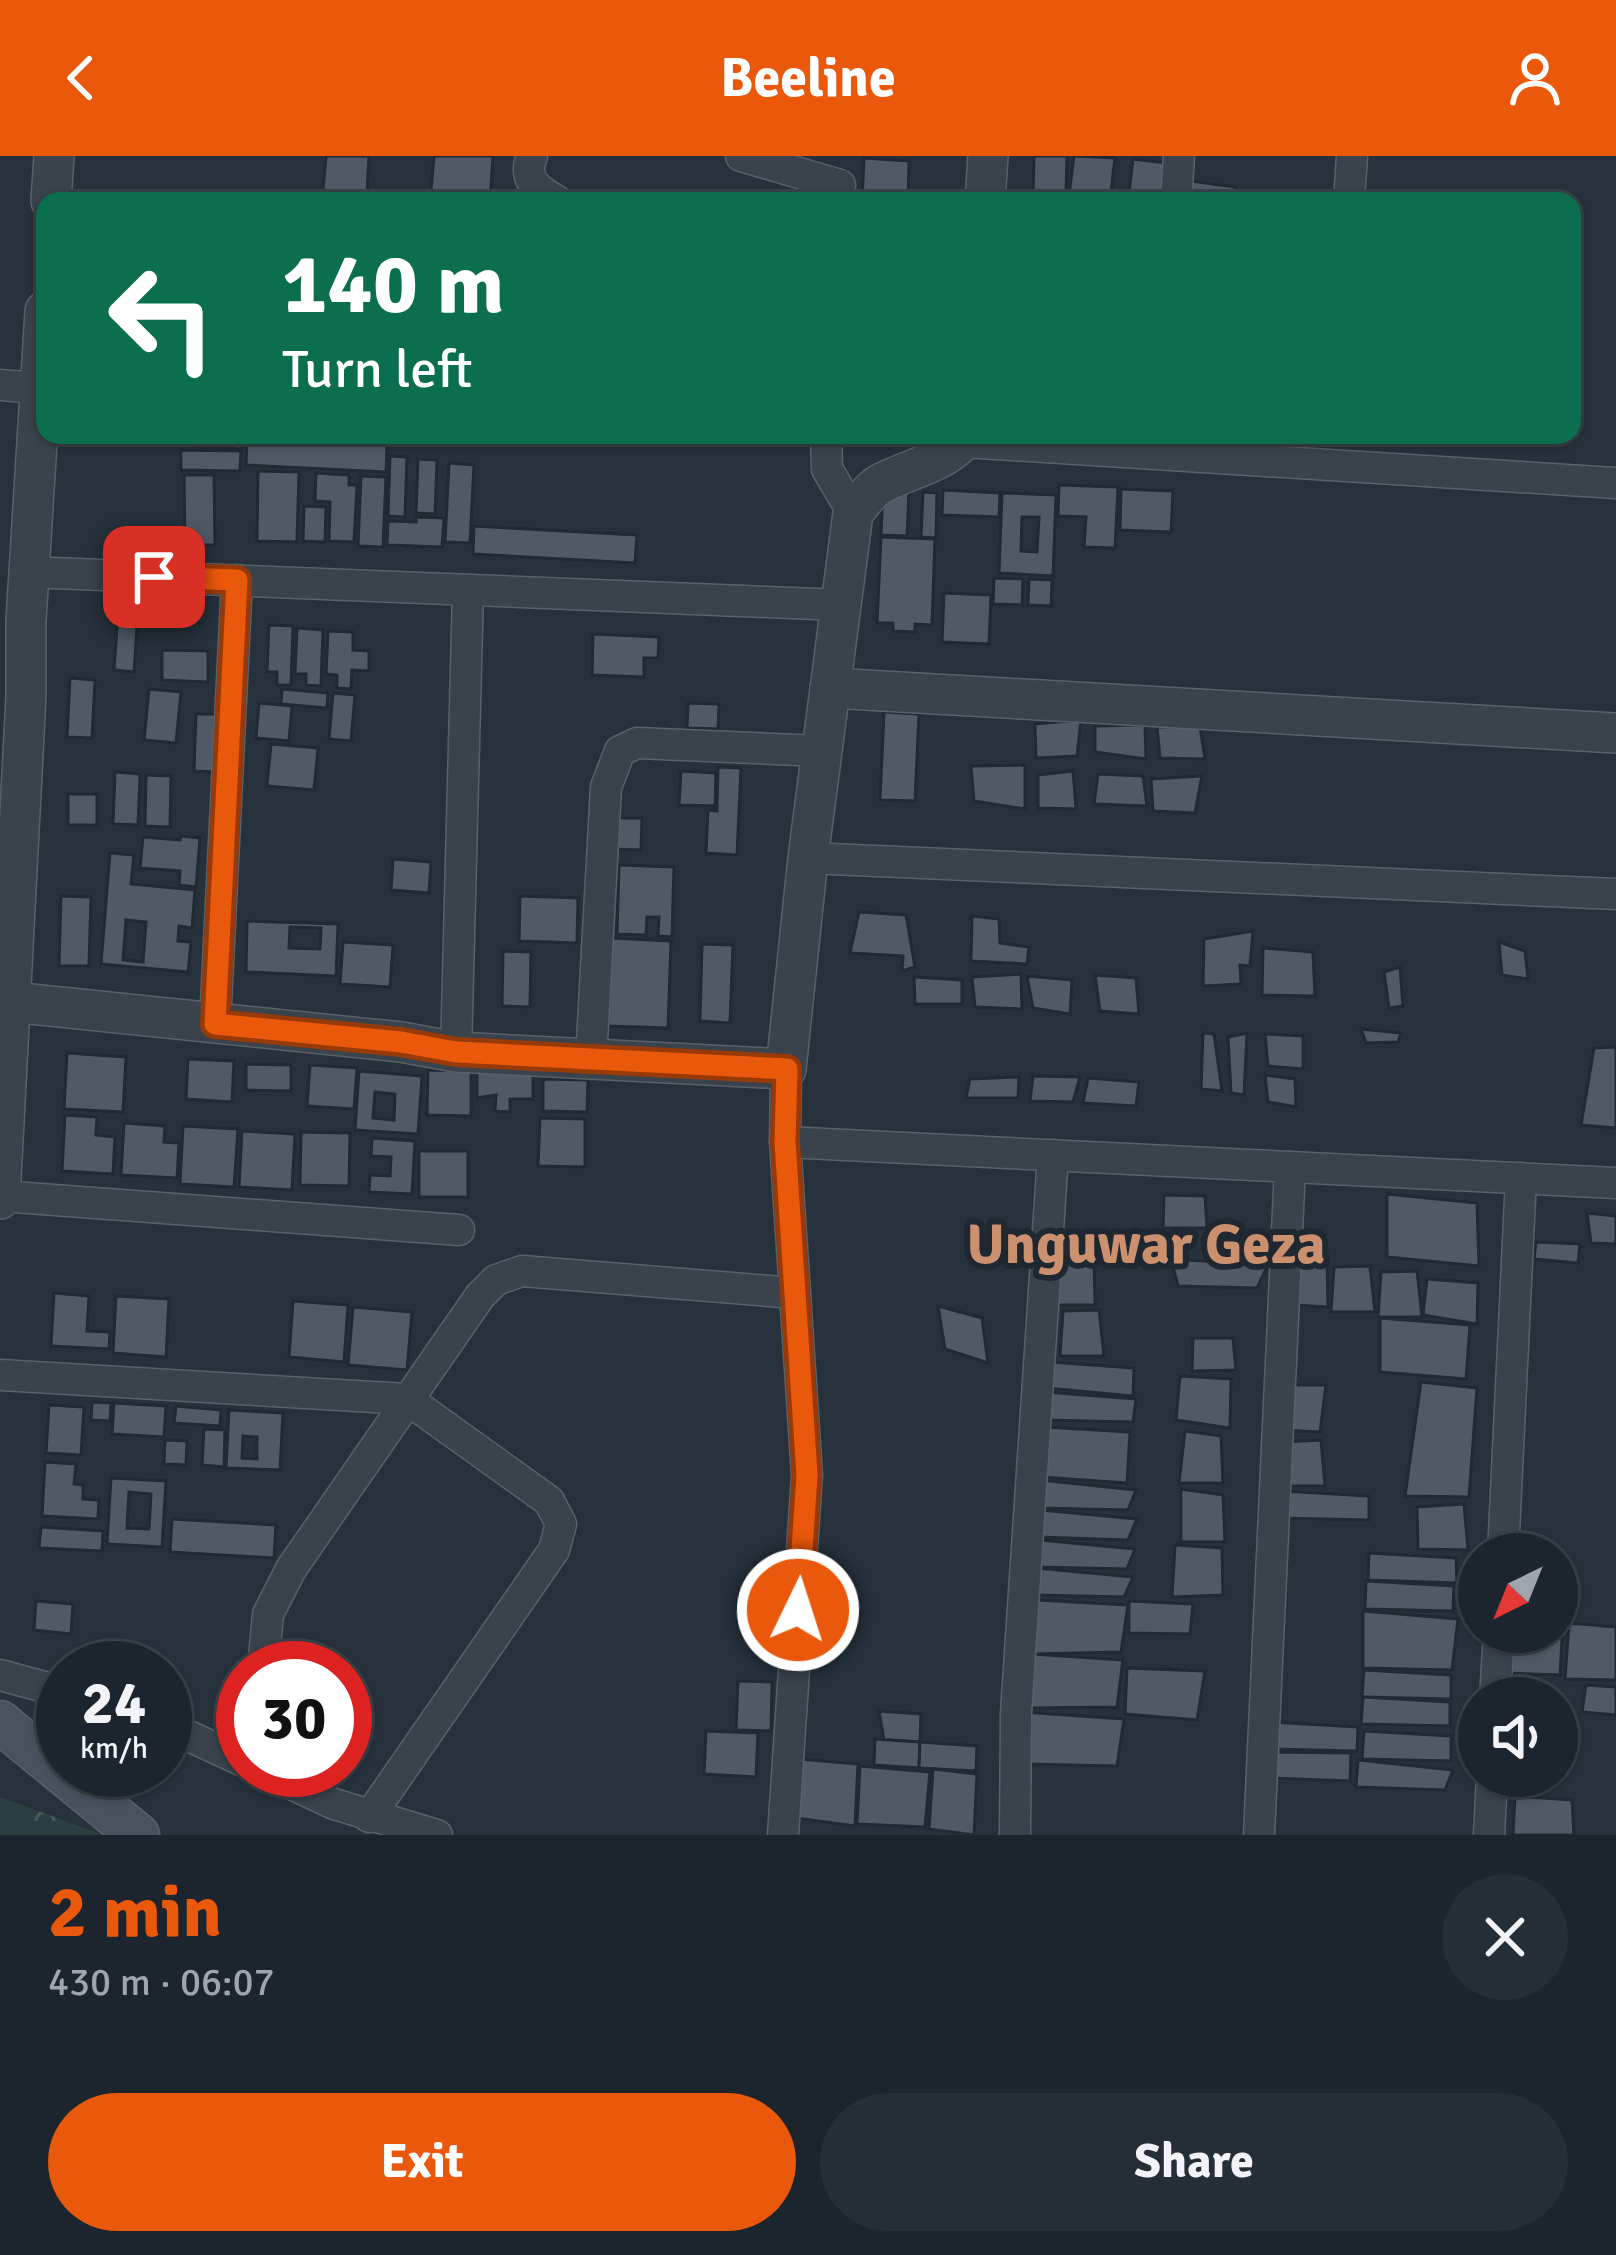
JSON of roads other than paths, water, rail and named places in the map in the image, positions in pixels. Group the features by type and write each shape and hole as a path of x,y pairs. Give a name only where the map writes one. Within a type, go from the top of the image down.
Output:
{"main road":[{"path":"0,1722 138,1835"}],"street":[{"path":"52,192 54,156"},
{"path":"532,156 531,182 545,192"},
{"path":"741,156 843,181"},
{"path":"986,192 988,156"},
{"path":"1177,192 1179,156"},
{"path":"1350,192 1352,156"},
{"path":"36,347 19,387 29,572 13,620 11,1002 0,1198 459,1230"},
{"path":"826,444 827,469 853,513"},
{"path":"784,1835 807,1475 785,1142 787,1069 821,751 853,513 875,487 956,444"},
{"path":"1147,444 1328,449 1616,483"},
{"path":"29,572 841,604"},
{"path":"215,1024 237,580"},
{"path":"456,1052 468,590"},
{"path":"830,688 1616,733"},
{"path":"591,1059 606,787 620,752 637,743 821,751"},
{"path":"808,858 1616,894"},
{"path":"11,1002 401,1042 456,1052 787,1069"},
{"path":"785,1142 1616,1183"},
{"path":"1015,1835 1016,1713 1053,1155"},
{"path":"1259,1835 1290,1167"},
{"path":"1504,1533 1521,1178"},
{"path":"265,1641 268,1614 291,1569 480,1295 513,1272 795,1293"},
{"path":"0,1375 407,1399 549,1501 561,1524 554,1550 369,1816"},
{"path":"0,1675 36,1685"},
{"path":"326,1797 369,1816 437,1835"},
{"path":"1489,1835 1491,1797"}],"district":[{"name":"Unguwar Geza","path":"1146,1244"}]}
